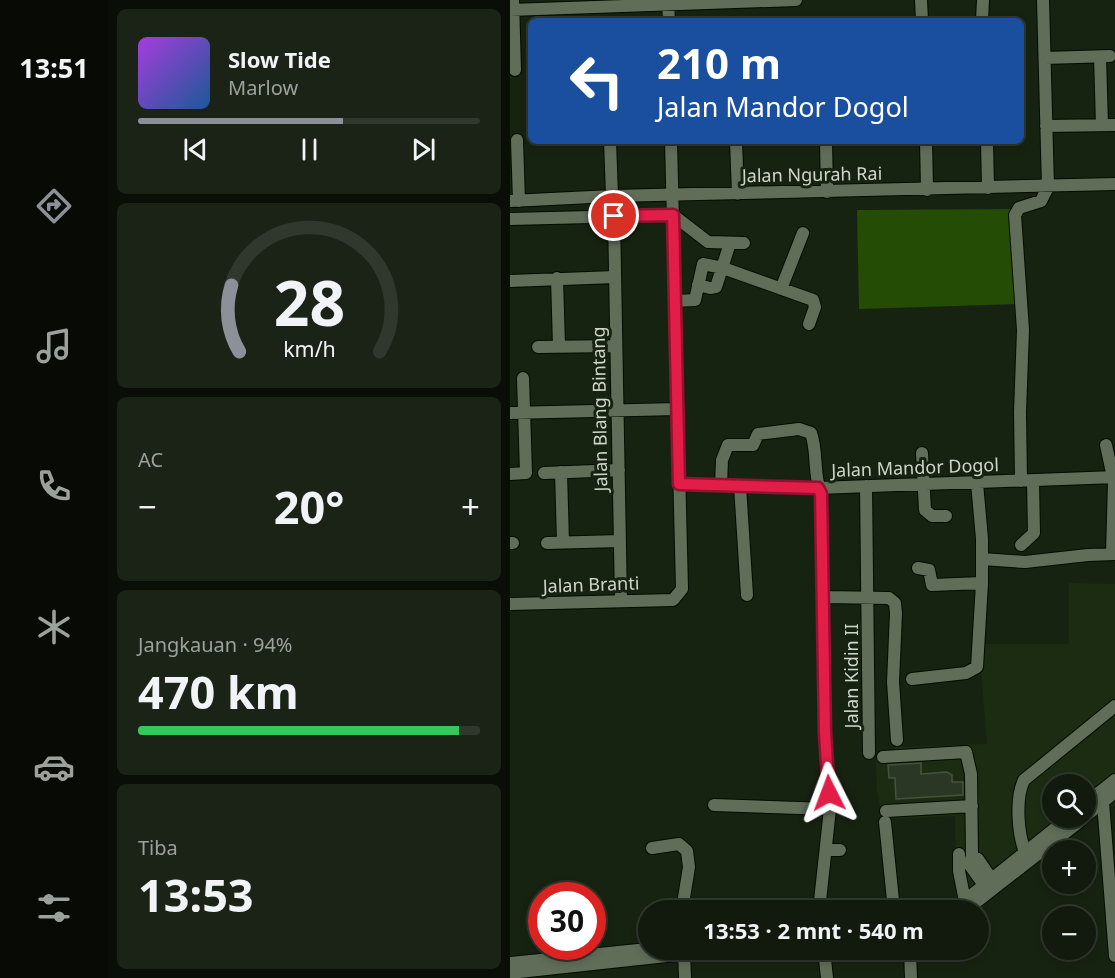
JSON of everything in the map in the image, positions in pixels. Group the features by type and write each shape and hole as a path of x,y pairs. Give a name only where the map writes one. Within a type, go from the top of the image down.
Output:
{"street":[{"path":"515,70 512,6 796,0"},
{"path":"921,0 922,18"},
{"path":"982,18 983,0"},
{"path":"1021,545 1034,533 1027,481 1023,330 1015,214 1019,208 1041,201 1047,183 1042,0"},
{"path":"668,2 669,18"},
{"path":"1045,58 1105,56 1102,125"},
{"path":"1046,126 1115,125"},
{"path":"514,201 517,140"},
{"path":"610,144 612,196"},
{"path":"671,144 679,484"},
{"path":"736,144 738,194"},
{"path":"826,144 827,192"},
{"path":"926,144 927,190"},
{"path":"987,144 988,188"},
{"name":"Jalan Ngurah Rai","path":"514,201 612,196 988,188 1047,183 1115,184"},
{"path":"510,219 673,215 708,242 744,243"},
{"name":"Jalan Blang Bintang","path":"614,216 621,601"},
{"path":"781,289 803,233"},
{"path":"675,301 695,300 708,242"},
{"path":"698,285 716,287 730,243"},
{"path":"703,264 723,268 813,300 815,307 809,324"},
{"path":"510,281 615,277"},
{"path":"557,278 559,346"},
{"path":"538,347 616,346"},
{"path":"510,474 526,473 523,378"},
{"path":"510,413 677,409"},
{"path":"721,485 722,460 728,445 753,445 758,434 799,429 811,433 815,446 816,481 821,494 825,733 830,809 820,900"},
{"path":"982,559 1025,562 1114,554 1114,477 1106,445"},
{"path":"922,453 925,510 932,516 946,516"},
{"path":"544,473 619,470"},
{"path":"561,472 563,542"},
{"name":"Jalan Mandor Dogol","path":"679,484 818,488 1114,477"},
{"path":"912,679 966,673 977,667 982,539 976,483"},
{"name":"Jalan Branti","path":"510,604 673,600 681,589 679,484"},
{"path":"740,486 747,595"},
{"name":"Jalan Kidin II","path":"866,486 869,753"},
{"path":"547,543 620,541"},
{"path":"918,568 929,570 932,585 982,582"},
{"path":"823,597 890,598 895,603 893,682 897,740"},
{"path":"1025,852 1021,841 1019,791 1024,780 1115,706"},
{"path":"883,756 966,753 971,774 972,806 965,855 959,871 964,900"},
{"path":"1096,808 1110,796"},
{"path":"1110,796 1115,954"},
{"path":"714,805 830,809"},
{"path":"893,900 886,817 972,806"},
{"path":"990,886 1025,852 1055,828"},
{"path":"972,900 1070,828"},
{"path":"652,848 679,843 687,851 689,867 684,900"},
{"path":"826,850 840,850"},
{"path":"965,855 969,864 990,886"},
{"path":"510,963 638,949"},
{"path":"519,974 638,958"},
{"path":"684,960 684,978"},
{"path":"825,960 826,978"},
{"path":"910,960 911,978"}],"shaded area":[{"path":"1069,583 1115,584 1115,803 1096,818 1096,774 1042,774 1042,828 1081,828 1063,840 1042,840 1042,854 989,901 960,900 956,872 955,816 882,819 877,790 876,760 896,747 987,744 980,658 981,644 1069,644"}],"green space":[{"path":"1022,209 1021,304 859,309 857,210"}],"building":[{"path":"921,763 921,774 947,772 952,775 952,782 963,782 963,795 896,799 895,778 889,778 888,765"}],"route":[{"path":"614,216 673,215 679,484 818,488 821,494 825,733 829,793"}]}
